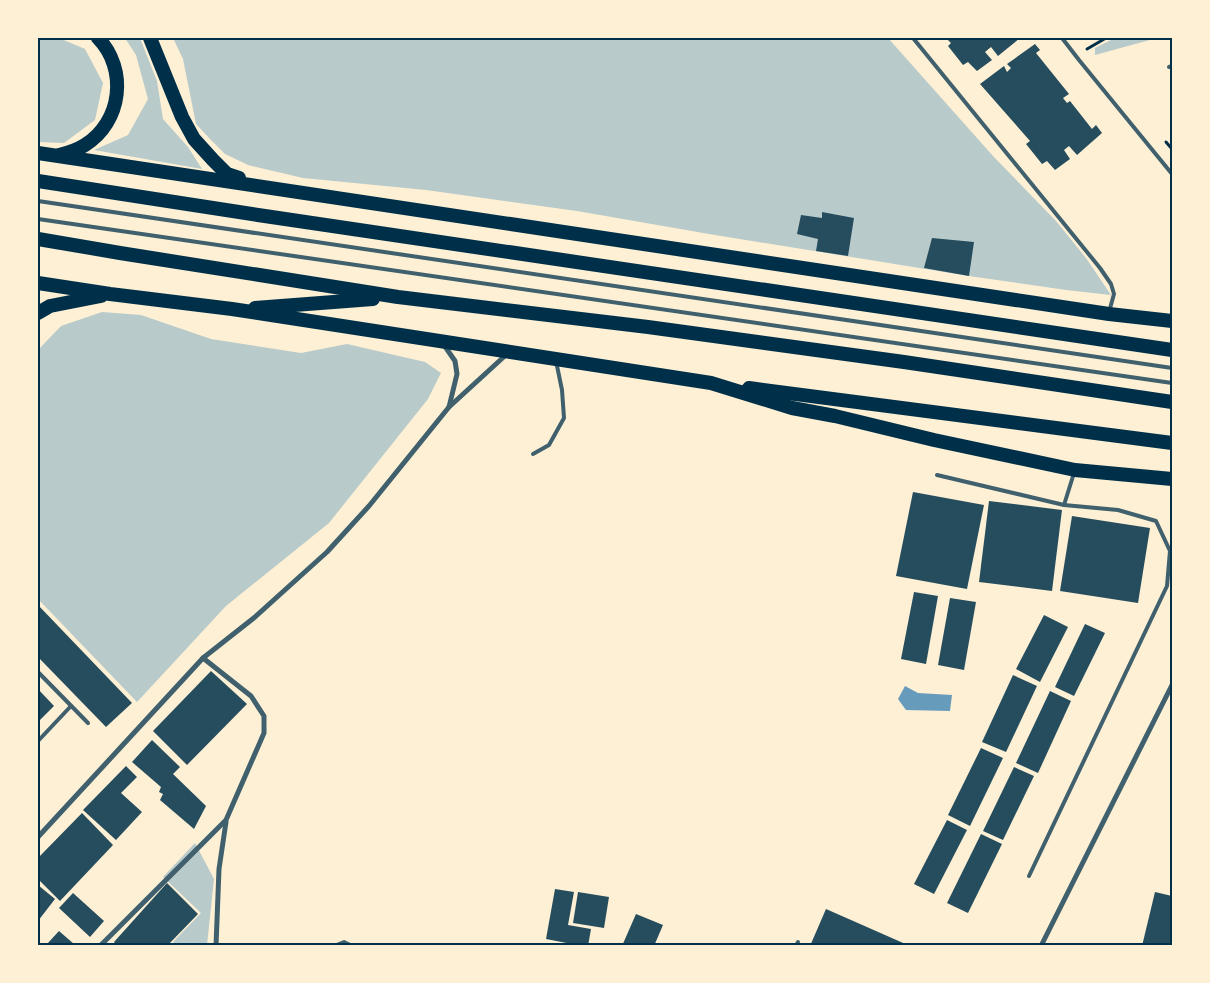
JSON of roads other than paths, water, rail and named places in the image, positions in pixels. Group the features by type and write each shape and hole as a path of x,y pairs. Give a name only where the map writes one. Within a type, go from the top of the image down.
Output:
{"highway":[{"path":"54,156 86,145 108,121 115,106 118,90 117,73 112,57 104,43 98,38"},
{"path":"150,38 182,117 194,140 227,174 261,186"},
{"path":"38,153 1109,314 1172,321"},
{"path":"38,181 1172,350"},
{"path":"38,239 398,297 648,327 904,362 1172,402"},
{"path":"38,282 711,383 1172,444"},
{"path":"38,313 50,306 110,294"},
{"path":"232,310 398,297"},
{"path":"711,383 792,408 1074,470 1172,479"}],"street":[{"path":"443,342 455,361 457,374 449,407"},
{"path":"38,838 203,658 255,618 327,552 369,506 449,407 509,352"},
{"path":"203,658 251,696 264,716 264,733 226,820 218,869 216,946"},
{"path":"1041,946 1172,685"},
{"path":"100,946 226,820"}],"lane":[{"path":"913,38 1100,268 1111,284 1114,294 1109,314"},
{"path":"1062,38 1172,174"},
{"path":"38,201 1172,368"},
{"path":"38,220 1172,383"},
{"path":"533,454 549,444 564,418 562,390 556,359"},
{"path":"1064,505 1074,470"},
{"path":"937,475 1064,505 1118,510 1156,521 1170,550 1167,586 1029,876"},
{"path":"38,672 88,723"},
{"path":"38,741 71,706"},
{"path":"334,946 344,942 352,946"}],"water":[{"path":"905,686 918,693 952,695 950,711 906,710 898,699"}]}
